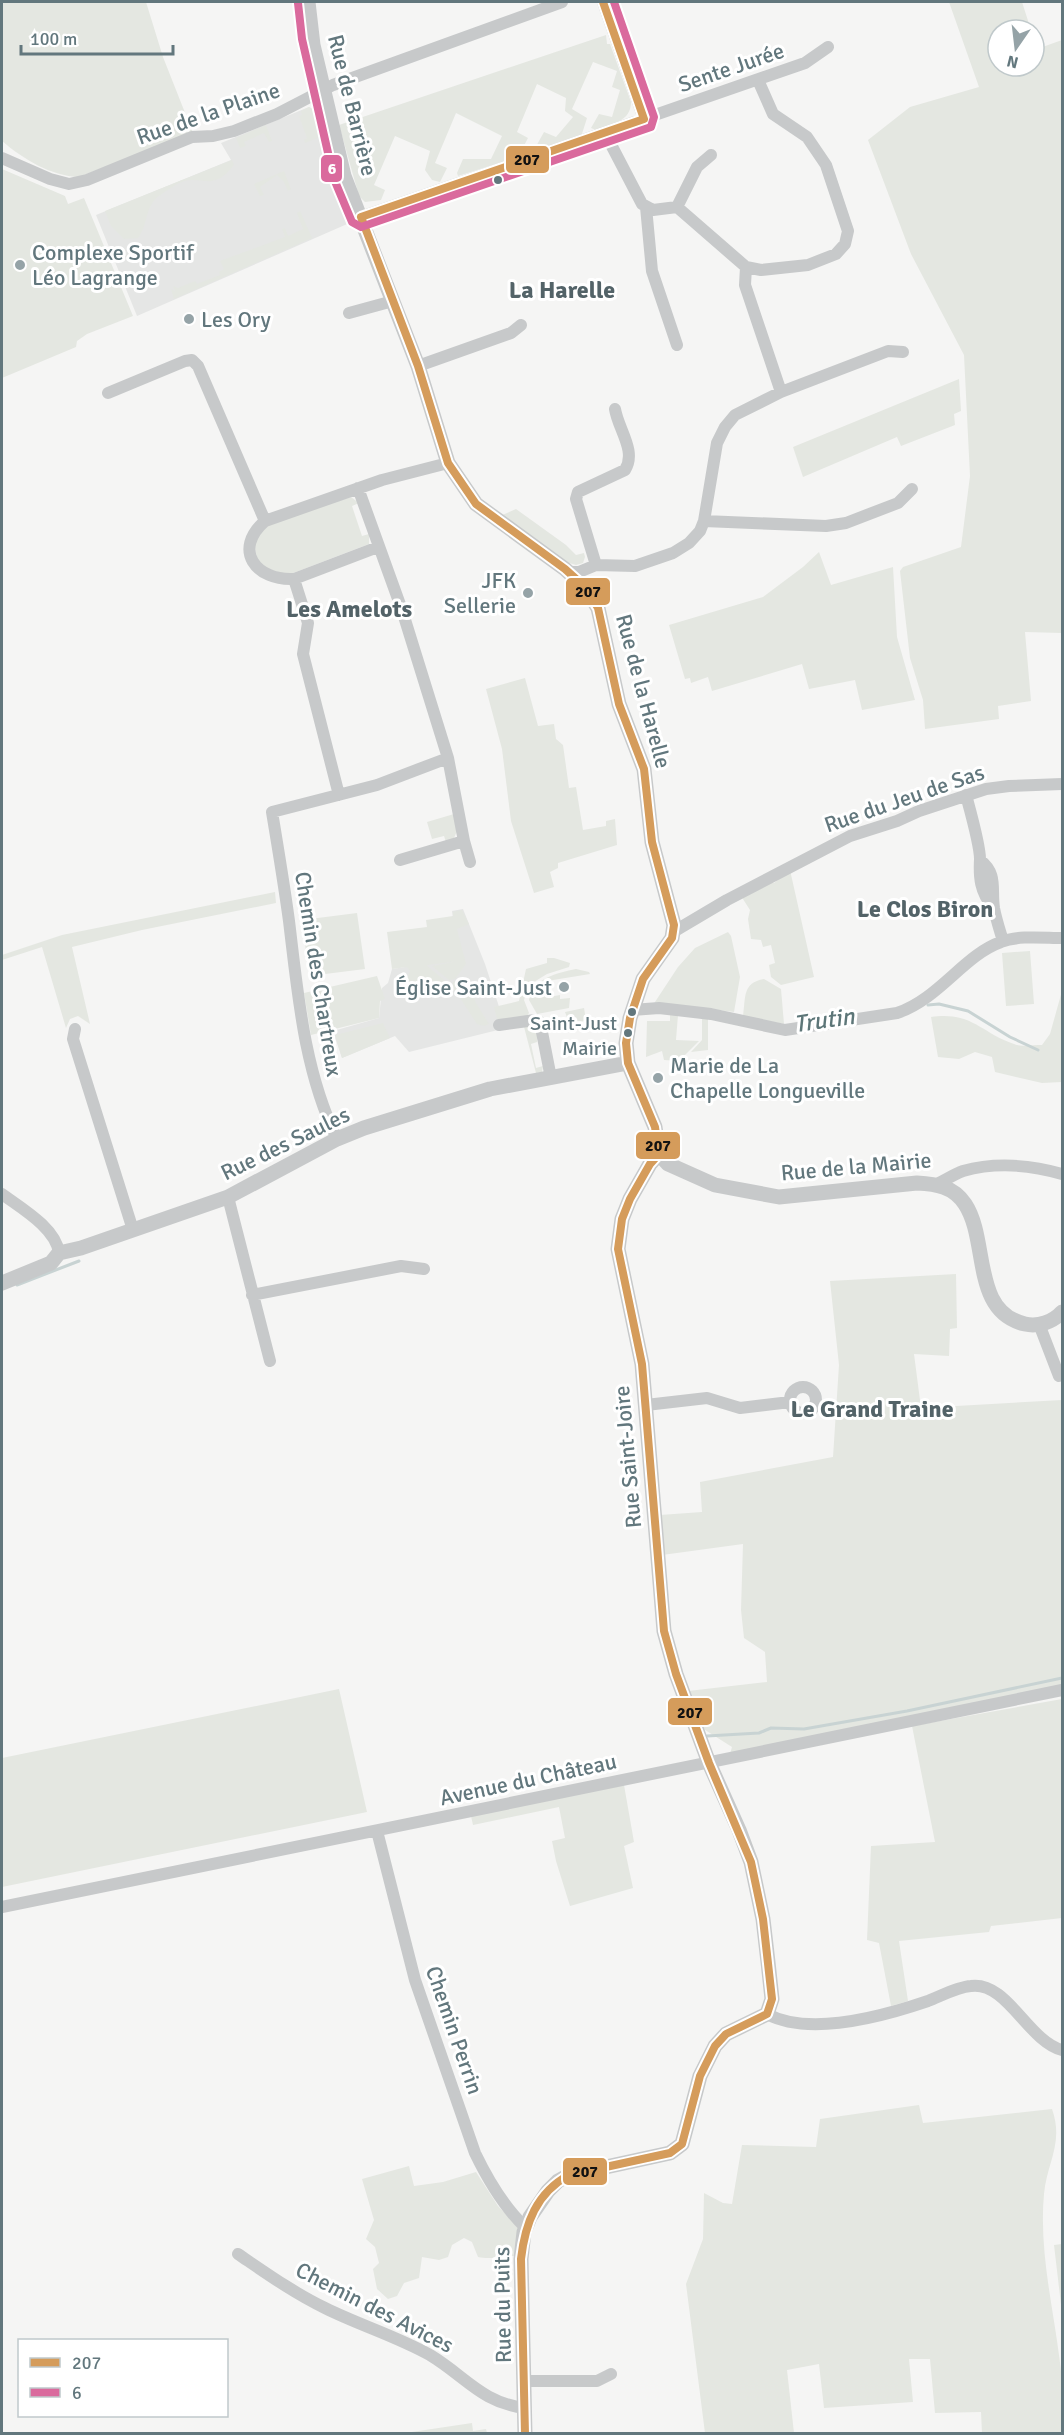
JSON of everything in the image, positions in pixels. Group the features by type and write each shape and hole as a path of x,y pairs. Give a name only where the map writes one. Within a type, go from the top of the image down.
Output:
{"street":[{"name":"Rue de Barrière","path":"308,2 312,37 344,176 361,217"},
{"name":"Rue de la Plaine","path":"2,159 50,179 69,184 87,180 192,137 213,136 234,131 277,114 333,85 562,2"},
{"path":"603,2 644,118"},
{"name":"Sente Jurée","path":"361,217 805,63 828,46"},
{"path":"605,133 642,204 646,207 653,210 677,207 746,267 761,270 808,265 836,254 845,244 848,231 826,165 807,137 773,114 758,80"},
{"path":"677,207 697,167 711,155"},
{"path":"646,207 652,271 677,345"},
{"name":"Rue de la Harelle","path":"361,217 418,366 448,463 476,504 570,573 598,608 619,704 644,770 652,842 674,932"},
{"path":"746,267 745,285 780,392"},
{"path":"349,313 393,300"},
{"path":"418,366 511,333 521,325"},
{"path":"570,573 594,566 635,566 673,553 689,543 700,531 704,521 717,443 725,427 735,415 780,392 888,351 903,352"},
{"path":"108,393 192,360 198,366 265,521"},
{"path":"588,593 588,579 594,566 576,499 578,492 625,470 629,463 630,453 617,422 615,409"},
{"path":"378,547 294,579 280,579 259,570 249,550 251,538 257,527 265,521 358,488 448,463"},
{"path":"358,488 402,610 448,758 470,862"},
{"path":"704,521 825,526 846,523 898,503 912,489"},
{"path":"294,579 308,623 303,654 339,795 377,785 448,758"},
{"name":"Rue du Jeu de Sas","path":"674,932 727,900 849,836 897,822 919,811 966,795 1009,786 1062,784"},
{"name":"Chemin des Chartreux","path":"337,1140 318,1093 299,1002 272,812 339,795"},
{"path":"966,795 980,860 979,872 984,897 993,907 1003,941"},
{"path":"400,860 464,841"},
{"path":"659,1154 655,1127 628,1063 626,1042 632,1010 646,973 674,932"},
{"path":"632,1010 659,1008 711,1014 784,1030 897,1013 913,1008 984,951 1003,941 1062,938"},
{"path":"499,1025 535,1020 540,1022 551,1078"},
{"path":"75,1029 73,1039 133,1230"},
{"name":"Rue des Saules","path":"2,1283 51,1263 59,1253 81,1248 228,1197 364,1128 490,1089 628,1063"},
{"name":"Rue de la Mairie","path":"659,1154 668,1164 715,1185 779,1197 916,1183 937,1184 961,1171 1000,1165 1045,1169 1062,1174"},
{"name":"Rue Saint-Joire","path":"659,1154 650,1164 630,1199 621,1220 618,1249 637,1334 646,1405 663,1631 676,1674 709,1763 751,1862 763,1918 772,1999 767,2014"},
{"path":"937,1184 954,1192 965,1204 974,1222 990,1296 1000,1312 1013,1321 1030,1325 1048,1323 1062,1312"},
{"path":"2,1194 39,1223 57,1242 59,1253"},
{"path":"228,1197 270,1361"},
{"path":"252,1295 401,1266 424,1269"},
{"path":"1039,1324 1059,1376"},
{"path":"646,1405 707,1398 740,1408 790,1402"},
{"name":"Avenue du Château","path":"2,1907 1062,1690"},
{"name":"Chemin Perrin","path":"377,1831 415,1980 475,2153 487,2178 514,2217 525,2228"},
{"path":"525,2228 548,2191 569,2175 669,2153 682,2144 700,2076 715,2046 726,2034 767,2014 780,2021 807,2024 861,2020 898,2011 971,1986 986,1987 1000,1996 1033,2031 1062,2050"},
{"name":"Rue du Puits","path":"525,2228 521,2259 525,2433"},
{"name":"Chemin des Avices","path":"238,2254 271,2277 324,2308 400,2339 431,2356 476,2391 497,2403 525,2408"},
{"name":"Rue du Puits","path":"525,2381 597,2381 611,2374"}],"shaded area":[{"path":"2,2 146,2 163,57 193,133 79,177 48,170 19,154 2,141"},
{"path":"949,2 1022,2 1027,18 986,18 986,78 1046,78 1046,46 1062,40 1062,633 1025,632 1031,701 998,706 999,719 925,729 923,700 910,658 900,571 903,567 961,547 970,476 964,355 911,254 868,140 910,107 979,87"},
{"path":"606,35 607,44 610,44 631,102 628,114 624,118 596,130 591,128 599,114 612,117 620,90 612,87 617,71 593,62 572,109 587,118 581,137 538,151 534,150 544,132 556,137 573,117 565,111 566,98 537,84 517,132 528,138 518,157 458,176 457,173 463,159 491,159 502,136 456,113 435,163 447,168 440,182 432,180 425,170 430,151 395,136 374,185 385,190 381,200 365,202 359,196 339,125"},
{"path":"309,107 316,111 335,173 331,175 333,184 339,182 354,221 137,316 96,215 231,160 221,143"},
{"path":"309,107 316,111 319,122 316,124 320,137 305,143 304,140 307,138 299,116 302,115 301,111"},
{"path":"266,125 272,141 269,142 264,133 244,142 246,146 240,148 236,138"},
{"path":"232,160 234,165 219,179 179,183 154,200 138,238 124,239 111,226 105,211"},
{"path":"2,169 65,196 68,204 84,198 133,316 87,334 77,341 76,347 2,378"},
{"path":"284,171 291,189 288,191 284,182 277,175 260,187 264,195 260,196 254,184"},
{"path":"300,211 312,238 174,299 171,289 175,291 173,286 178,288 195,281 197,284 220,275 219,272 224,269 220,261 285,237 282,229 285,228 288,236 303,229 297,213"},
{"path":"959,379 961,411 954,414 955,425 901,446 897,437 803,477 793,447"},
{"path":"351,497 359,503 352,506 362,536 369,534 369,544 288,575 258,566 254,541 269,523"},
{"path":"516,509 566,545 576,555 584,553 583,563 576,565 566,562 500,516"},
{"path":"819,552 831,585 893,567 897,637 915,700 862,710 855,680 809,689 802,664 712,691 708,677 691,683 690,678 685,679 669,625 763,597"},
{"path":"525,678 538,726 554,724 556,739 563,745 569,788 576,787 583,830 606,826 606,821 615,819 617,845 558,863 558,868 550,872 554,887 534,893 511,821 502,749 486,689"},
{"path":"454,814 457,831 454,838 446,842 444,836 432,839 427,822"},
{"path":"790,870 814,977 781,985 771,977 769,965 775,963 771,945 763,947 761,940 751,939 748,919 750,910 741,896 768,881 774,883"},
{"path":"275,892 276,903 142,930 72,947 90,1024 78,1016 70,1019 66,1028 42,947 2,960 2,955 62,935"},
{"path":"463,909 485,964 506,1028 409,1052 395,1036 342,1058 333,1031 379,1018 382,988 388,983 392,969 458,959 452,911"},
{"path":"462,910 469,924 457,929 466,964 455,979 449,980 432,966 458,961 427,965 446,983 449,989 431,992 433,987 428,981 410,984 407,979 410,971 407,967 392,969 387,932 427,927 426,920 453,916 453,912"},
{"path":"357,913 365,969 309,976 302,920"},
{"path":"728,932 731,936 740,977 734,1012 653,1005 678,967 695,948"},
{"path":"1030,951 1034,1004 1006,1006 1002,953"},
{"path":"547,958 570,963 569,967 547,974 529,985 524,1000 529,1013 526,1017 498,1022 494,1007 519,1001 526,969 547,963"},
{"path":"576,969 590,974 547,981 549,997 560,995 560,999 570,998 569,1008 537,1014 529,1000 535,986 561,972"},
{"path":"377,976 385,999 380,1001 379,1018 311,1035 304,993"},
{"path":"764,979 781,989 784,1024 743,1016 748,987"},
{"path":"468,980 476,1003 489,1024 484,1026 477,1024 453,987 453,982"},
{"path":"1062,991 1062,1082 1042,1083 995,1072 992,1057 975,1052 959,1059 938,1057 931,1017 957,1017 1014,1044 1042,1045 1050,1034"},
{"path":"584,1008 586,1020 595,1019 596,1027 586,1029 584,1021 570,1025 565,1012"},
{"path":"670,1015 678,1015 676,1040 699,1041 679,1061 664,1060 662,1051 646,1057 647,1021 670,1021"},
{"path":"702,1017 708,1018 708,1050 691,1052 702,1040"},
{"path":"383,1023 390,1038 342,1058 335,1035"},
{"path":"523,1023 538,1026 537,1042 531,1044 536,1068 543,1066 542,1072 536,1073"},
{"path":"956,1274 957,1328 950,1329 949,1356 914,1354 921,1408 1062,1400 1062,1686 730,1754 732,1747 702,1728 688,1691 767,1682 765,1652 744,1638 741,1610 743,1544 662,1555 660,1515 702,1512 700,1482 833,1457 839,1365 830,1281"},
{"path":"339,1689 367,1812 2,1887 2,1758"},
{"path":"1062,1699 1062,1918 991,1926 989,1932 899,1941 908,2001 891,2006 879,1943 867,1940 871,1846 935,1842 912,1726"},
{"path":"624,1785 634,1842 624,1846 633,1888 570,1906 552,1841 565,1838 559,1807 473,1825 471,1816"},
{"path":"919,2105 923,2123 1052,2109 1056,2142 1044,2194 1043,2234 1061,2374 1062,2433 982,2433 981,2412 935,2413 930,2359 909,2359 913,2402 824,2408 819,2364 787,2370 794,2433 705,2433 686,2284 703,2239 704,2193 723,2203 732,2204 742,2145 816,2147 820,2119"},
{"path":"409,2166 414,2186 443,2182 476,2172 498,2206 518,2227 515,2256 478,2257 472,2242 464,2238 452,2245 448,2257 439,2260 422,2257 419,2278 404,2283 397,2296 388,2299 377,2289 373,2269 379,2263 375,2247 366,2239 374,2220 362,2179"},
{"path":"1062,2244 1062,2313 1054,2245"},
{"path":"472,2423 473,2431 486,2429 487,2433 405,2433"}],"waterway":[{"name":"Trutin","path":"928,1005 939,1004 968,1011 1010,1037 1038,1050"},
{"path":"17,1285 79,1261"},
{"path":"707,1736 759,1733 771,1728 804,1729 907,1711 1062,1678"}],"transit line":[{"name":"207","path":"525,2434 521,2259 529,2222 540,2200 558,2182 569,2175 670,2153 682,2144 700,2076 715,2046 726,2034 767,2014 772,1999 763,1919 751,1862 709,1763 676,1674 664,1631 642,1364 618,1249 622,1219 630,1199 650,1164 659,1154 655,1127 628,1063 626,1043 630,1018 643,979 672,938 674,925 652,842 644,769 619,704 598,608 585,587 565,569 476,504 448,463 418,366 361,217 644,119 603,2"},
{"name":"6","path":"298,3 302,39 334,179 352,222 361,227 651,127 654,117 614,2"}],"place":[{"name":"Complexe Sportif Léo Lagrange","path":"20,265"},
{"name":"Les Ory","path":"189,319"},
{"name":"JFK Sellerie","path":"528,593"},
{"name":"Église Saint-Just","path":"564,987"},
{"name":"Saint-Just Mairie","path":"628,1033"},
{"name":"Marie de La Chapelle Longueville","path":"658,1078"}],"district":[{"name":"La Harelle","path":"562,290"},
{"name":"Les Amelots","path":"349,609"},
{"name":"Le Clos Biron","path":"925,909"},
{"name":"Le Grand Traine","path":"872,1409"}]}
